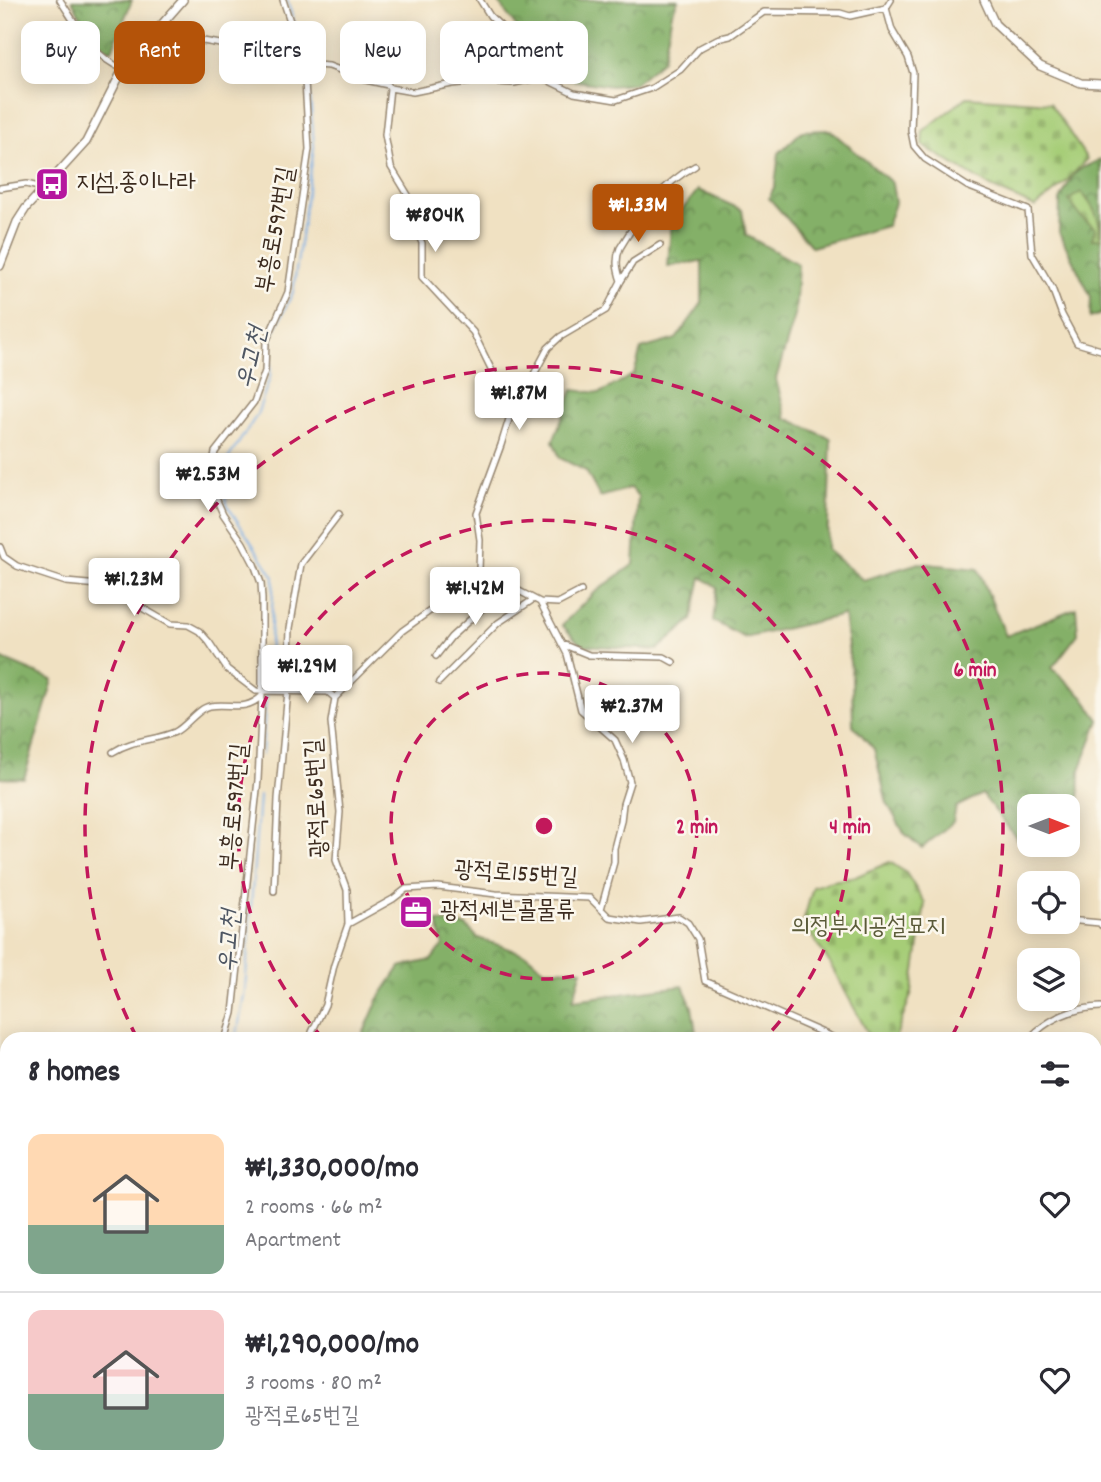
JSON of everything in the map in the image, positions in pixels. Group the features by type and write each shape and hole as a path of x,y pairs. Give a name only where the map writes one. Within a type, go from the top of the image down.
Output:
{"main road":[{"path":"164,21 183,0"},
{"path":"984,0 995,24 1041,66 1081,83 1101,84"},
{"path":"0,266 17,222 43,188 86,142 115,84"}],"street":[{"path":"60,0 89,45 114,65"},
{"name":"부흥로597번길","path":"282,0 289,21"},
{"path":"481,0 496,21"},
{"path":"555,84 574,93 616,100 652,88 680,70 700,48 730,36 764,12 840,13 850,16 886,8 891,0"},
{"path":"886,8 892,30 908,57 913,73 911,131 914,146 925,159 967,186 1028,210 1032,254 1052,288 1062,315 1077,343 1101,350"},
{"path":"326,66 388,85 390,88 413,92 452,84"},
{"name":"부흥로597번길","path":"227,1032 233,1013 258,780 264,693 261,583 243,543 223,514 215,496 211,473 215,452 254,402 265,371 266,342 288,292 309,149 304,84"},
{"path":"390,88 385,135 391,167 408,195 410,216 422,243 422,277 472,332 497,381 514,403"},
{"path":"621,281 616,258 628,235 659,191 681,173 695,166"},
{"path":"0,188 26,184 43,188"},
{"path":"0,547 4,556 17,566 66,582 99,585 170,624 188,625 199,631 227,669 256,691 328,692 335,698 402,631 441,603 479,570 480,540 476,513 514,403 548,348 560,337 606,310 633,262 660,245"},
{"path":"274,891 290,628 301,564 339,514"},
{"path":"479,570 537,601 558,603 581,591"},
{"path":"436,656 452,637 508,585"},
{"path":"537,601 567,654 581,710 615,740 630,782 614,848 614,862 601,909"},
{"path":"439,682 498,623 537,601"},
{"path":"562,644 589,655 664,657 673,662"},
{"path":"113,752 124,745 177,731 204,708 255,703 264,693"},
{"name":"광적로65번길","path":"312,1032 325,1005 334,965 348,924 347,890 336,860 340,812 331,722 335,698"},
{"name":"광적로155번길","path":"348,924 406,889 438,887 496,894 590,898 609,917 641,922 679,917 688,923 698,939 705,981 821,1032"},
{"path":"1080,922 1101,925"},
{"path":"1038,1032 1052,1020 1075,1009 1101,1007"}],"green space":[{"path":"72,0 132,0 124,21 114,21 112,50 100,46 100,21 83,21"},
{"path":"497,0 678,0 672,13 663,60 634,84 611,86 588,82 588,21 512,21"},
{"path":"967,97 1050,103 1087,159 1064,184 1035,207 991,187 922,145 923,131"},
{"path":"830,130 892,183 895,203 887,226 812,247 769,198 775,185 779,153 802,131"},
{"path":"1101,159 1101,314 1090,318 1091,297 1059,232 1060,200 1073,175"},
{"path":"698,190 742,210 746,235 798,264 795,315 776,379 786,418 831,439 827,550 863,580 919,563 978,569 1006,636 1076,608 1078,634 1052,668 1083,697 1099,720 1080,770 1079,794 1017,794 1017,839 982,794 956,807 953,822 922,848 904,833 887,803 874,749 853,725 852,678 844,615 745,638 713,621 717,587 701,577 692,620 657,650 581,645 562,625 593,594 634,564 638,496 630,488 600,497 586,471 560,458 553,441 573,390 600,393 634,374 641,349 676,339 702,303 702,261 668,266 671,224"},
{"path":"1081,192 1096,213 1101,239 1092,239 1095,228 1081,217 1069,200"},
{"path":"0,658 53,680 24,779 0,778"},
{"name":"의정부시공설묘지","path":"890,862 906,873 925,903 912,992 898,1032 867,1032 828,960 803,923 813,887 855,877"},
{"path":"437,921 466,926 478,938 527,955 544,969 582,970 573,1000 683,986 692,1007 696,1032 364,1032 378,1000 400,967 431,960 443,945"}],"waterway":[{"name":"우고천","path":"287,0 294,21"},
{"name":"우고천","path":"267,689 274,577 227,505 220,471 257,415 270,377 272,336 293,292 314,147 309,84"},
{"name":"우고천","path":"262,755 266,695"},
{"name":"우고천","path":"237,1032 245,990 259,796"}],"place":[{"name":"지섬.종이나라","path":"52,184"},
{"name":"광적세븐콜물류","path":"416,912"}]}
